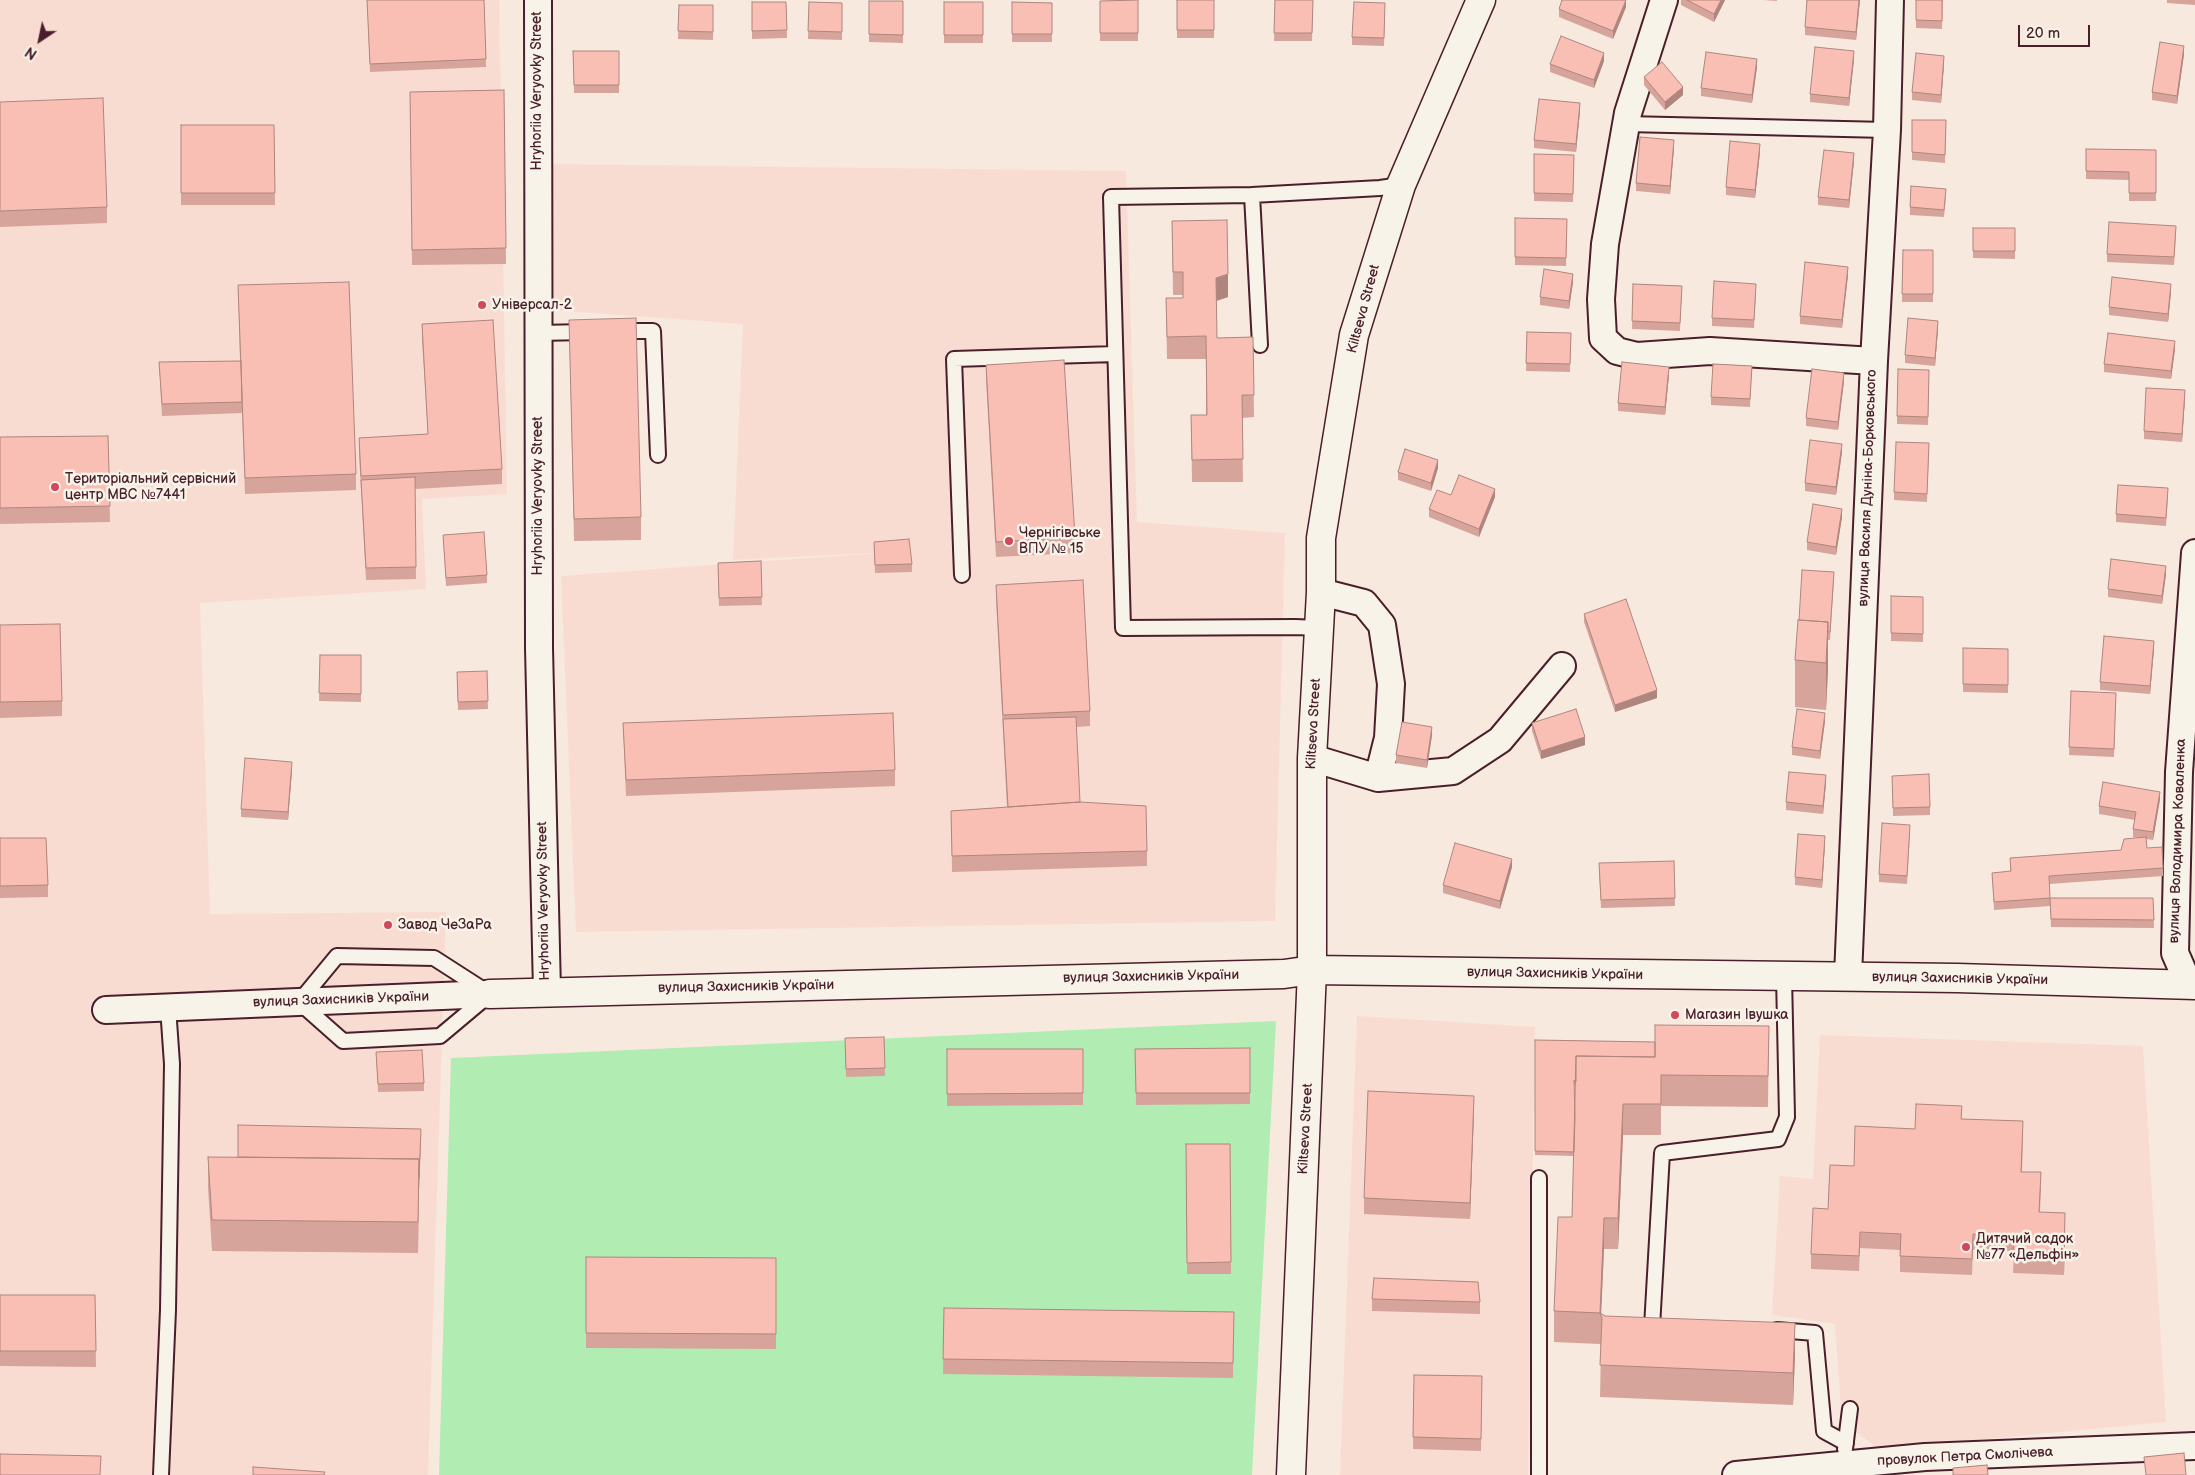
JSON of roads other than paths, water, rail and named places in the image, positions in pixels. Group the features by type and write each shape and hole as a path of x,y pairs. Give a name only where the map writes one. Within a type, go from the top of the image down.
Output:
{"street":[{"name":"Hryhoriia Veryovky Street","path":"538,0 538,648 547,991"},
{"name":"Kiltseva Street","path":"1291,1475 1312,970 1312,758 1321,592 1321,538 1354,335 1401,185 1481,0"},
{"path":"1664,0 1626,124 1605,244 1601,299 1604,338 1617,351 1637,356 1710,351 1874,361"},
{"name":"вулиця Василя Дуніна-Борковського","path":"1848,976 1874,361 1887,130 1890,0"},
{"name":"вулиця Володимира Коваленка","path":"2193,992 2175,953 2187,773 2195,552"},
{"path":"1321,592 1364,603 1382,625 1391,684 1388,738 1378,778"},
{"path":"1312,758 1378,778 1453,771 1500,740 1562,666"},
{"name":"вулиця Захисників України","path":"106,1010 547,991 1284,974 1312,970 1848,976 2193,992"},
{"name":"провулок Петра Смолічева","path":"1736,1475 1845,1454 1926,1466 2195,1446"}],"lane":[{"path":"1626,124 1887,130"},
{"path":"1319,628 1123,628 1111,197 1252,194 1380,188 1401,185"},
{"path":"1252,194 1260,345"},
{"path":"537,333 654,330 658,456"},
{"path":"962,575 954,359 1115,354"},
{"path":"338,956 434,958 490,994 440,1036 343,1041 298,1002 338,956"},
{"path":"1670,1328 1652,1327 1662,1153 1778,1139 1786,1117 1784,976"},
{"path":"161,1475 168,1310 172,1074 168,1007"},
{"path":"1539,1178 1539,1475"},
{"path":"1765,1329 1815,1333 1824,1431 1845,1454"},
{"path":"1845,1454 1850,1409"}],"place":[{"name":"Універсал-2","path":"482,305"},
{"name":"Територіальний сервісний центр МВС №7441","path":"55,487"},
{"name":"Чернігівське ВПУ № 15","path":"1009,541"},
{"name":"Завод ЧеЗаРа","path":"388,925"},
{"name":"Магазин Івушка","path":"1675,1015"},
{"name":"Дитячий садок №77 «Дельфін»","path":"1966,1247"}]}
